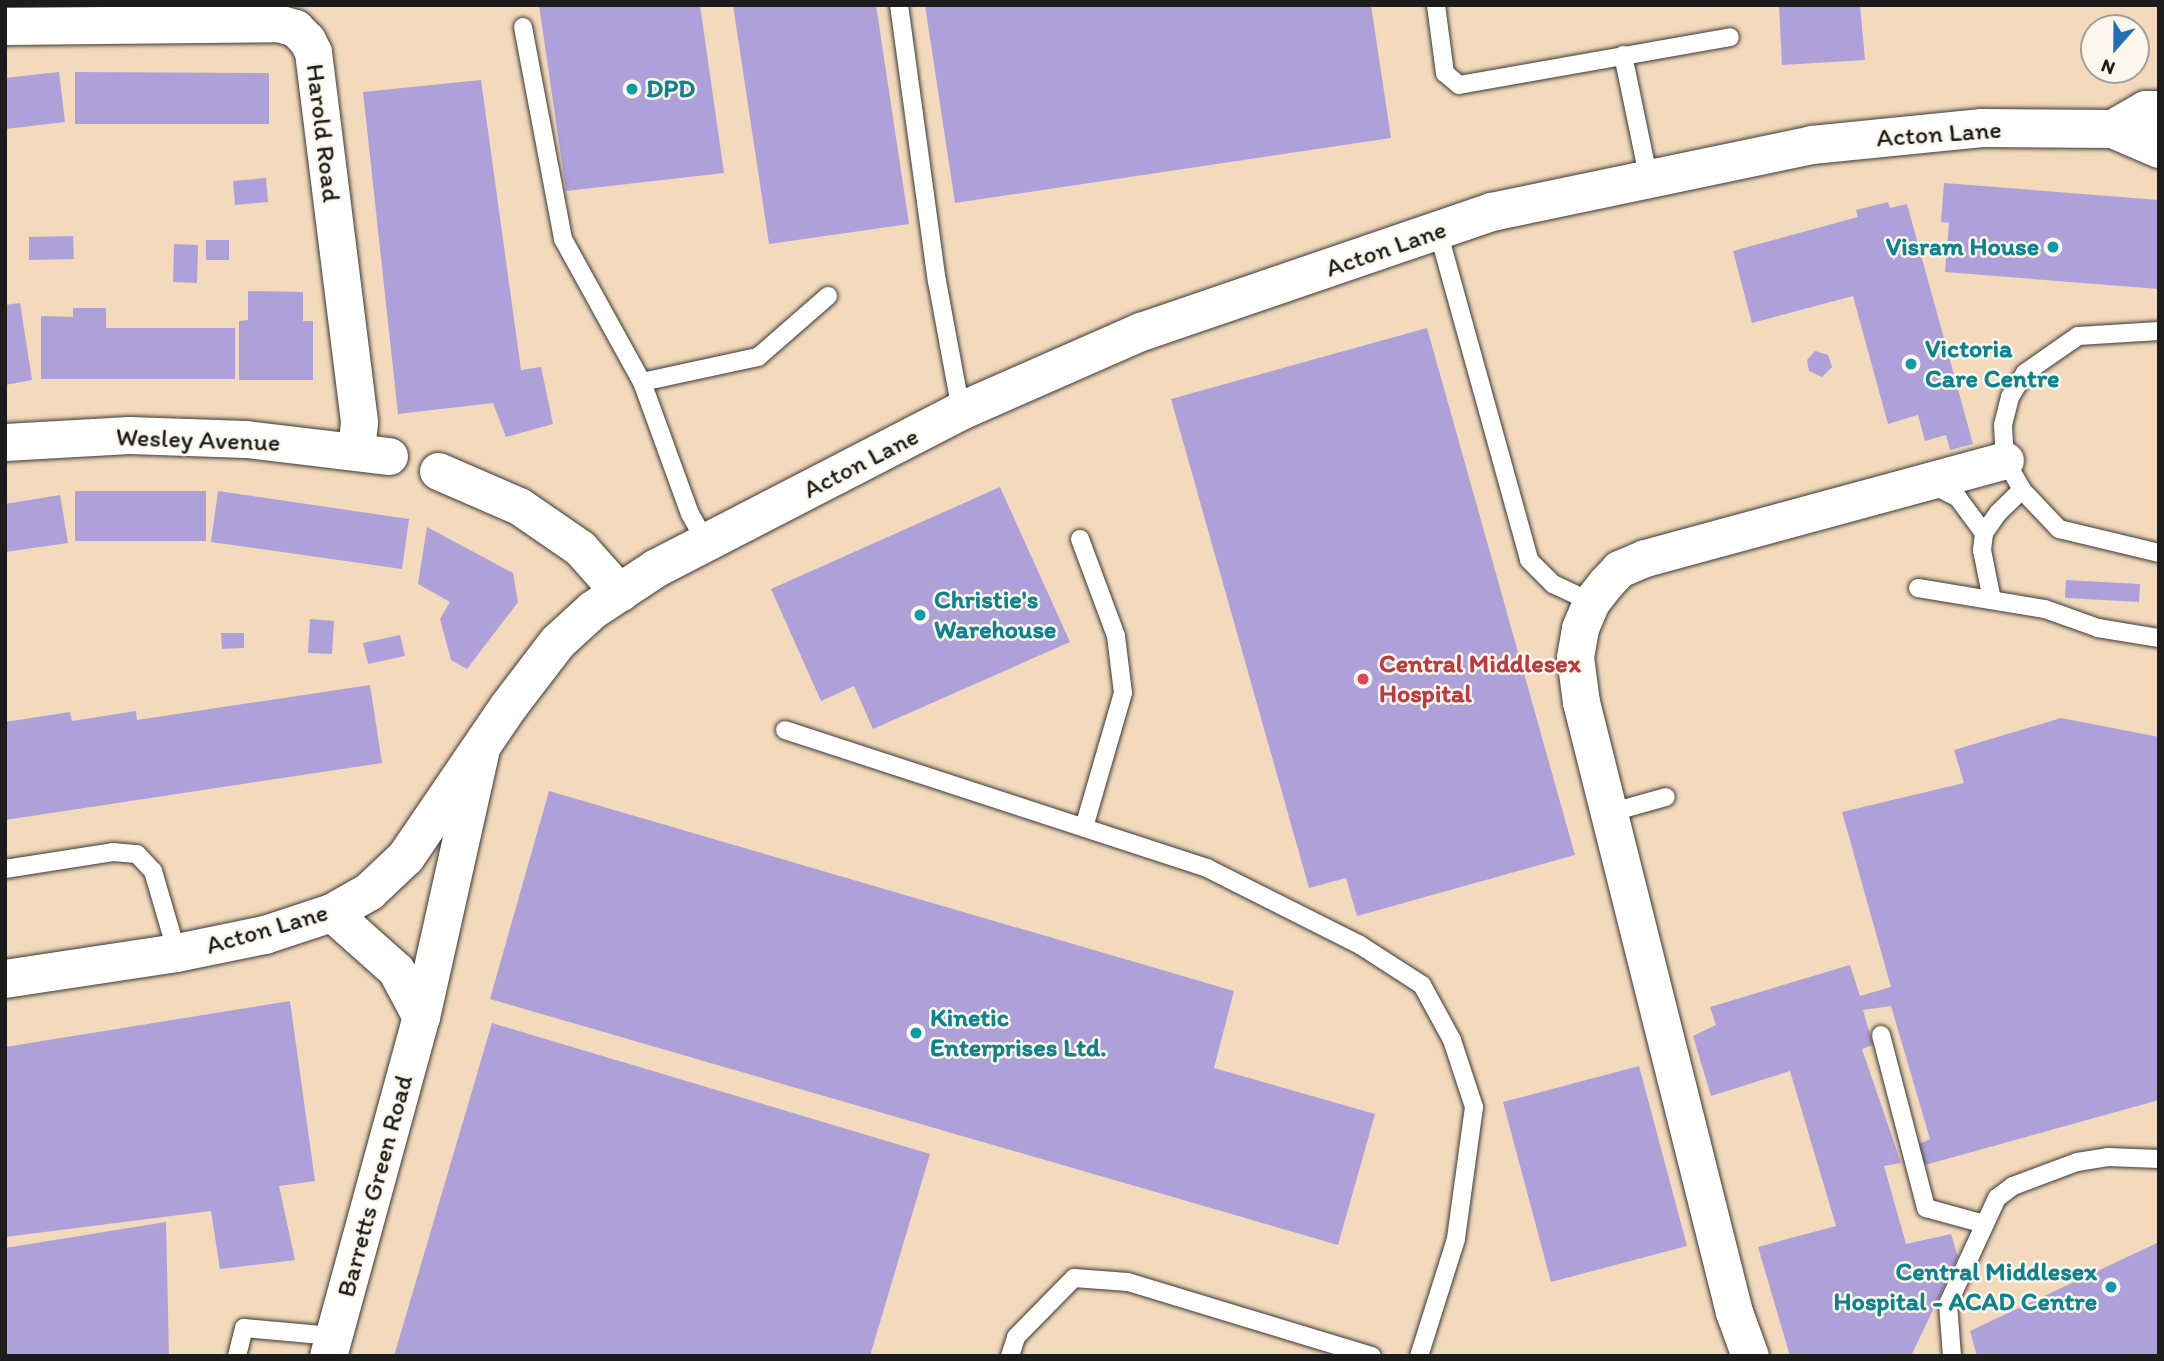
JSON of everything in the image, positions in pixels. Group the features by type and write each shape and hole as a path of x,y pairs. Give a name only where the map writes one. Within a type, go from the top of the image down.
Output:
{"main road":[{"path":"2113,129 2146,110 2159,110"},
{"name":"Acton Lane","path":"5,979 177,953 265,935 332,913 369,892 405,857 558,642 620,593 706,543 961,411 1141,332 1492,212 1812,145 1982,128 2113,129 2159,149"}],"street":[{"name":"Harold Road","path":"5,26 119,16 278,23 295,28 307,40 313,52 359,422 373,453"},
{"name":"Wesley Avenue","path":"5,442 130,435 373,453"},
{"path":"438,471 519,506 580,548 620,593"},
{"path":"1749,1356 1734,1311 1581,702 1575,657 1591,602 1619,569 1645,558 1924,481 2013,475"},
{"name":"Barretts Green Road","path":"330,1346 421,1017 480,752"},
{"path":"332,913 396,970 421,1017"}],"lane":[{"path":"899,5 937,281 961,411"},
{"path":"1436,5 1445,73 1459,85 1730,37"},
{"path":"523,27 563,239 642,382 690,514 706,543"},
{"path":"1623,55 1649,180"},
{"path":"1438,231 1530,560 1553,584 1591,602"},
{"path":"642,382 758,357 828,296"},
{"path":"2159,331 2078,336 2025,373 2010,397 2003,425 2013,475 2059,529 2070,535 2159,553"},
{"path":"1992,600 1982,550 1984,534 1998,513 2013,475"},
{"path":"1924,481 1958,498 1984,534"},
{"path":"1080,538 1116,636 1122,694 1084,827"},
{"path":"1919,589 1992,600 2159,638"},
{"path":"785,730 1207,868 1360,945 1422,985 1452,1040 1474,1107 1455,1239 1419,1356"},
{"path":"1609,813 1666,797"},
{"path":"5,869 113,852 137,854 153,871 177,953"},
{"path":"1881,1035 1926,1208 1984,1224"},
{"path":"1952,1356 1948,1304 1997,1198 2007,1189 2077,1162 2108,1157 2159,1159"},
{"path":"1010,1356 1016,1336 1074,1278 1128,1282 1372,1356"},
{"path":"237,1356 244,1328 330,1346"}],"building":[{"name":"DPD","path":"539,5 700,5 724,173 566,191"},
{"path":"733,5 876,5 909,224 769,244"},
{"path":"925,5 1371,5 1391,138 955,203"},
{"path":"1779,5 1860,5 1865,60 1782,65"},
{"path":"59,72 65,122 5,129 5,78"},
{"path":"75,72 269,73 269,124 75,124"},
{"path":"481,80 521,370 541,367 553,424 506,437 493,403 398,414 363,92"},
{"path":"266,178 268,202 235,205 233,181"},
{"name":"Visram House","path":"1944,183 2159,200 2159,289 1945,272 1949,223 1941,222"},
{"name":"Victoria Care Centre","path":"1888,202 1890,208 1907,204 1973,444 1950,450 1946,435 1925,441 1918,415 1888,424 1853,296 1752,323 1733,251 1858,217 1856,210"},
{"path":"73,236 74,259 29,260 29,237"},
{"path":"206,240 229,240 229,260 206,260"},
{"path":"174,244 198,245 197,283 173,282"},
{"path":"248,291 303,292 303,321 313,321 313,380 239,380 239,321 248,320"},
{"path":"20,303 32,380 5,385 5,305"},
{"path":"73,308 106,308 106,328 235,328 235,379 41,379 41,316 73,317"},
{"path":"1427,328 1575,855 1357,916 1346,878 1309,888 1171,399"},
{"path":"1815,351 1828,355 1832,367 1822,377 1809,371 1807,360"},
{"name":"Christie's Warehouse","path":"1000,487 1070,642 873,729 854,686 821,701 771,589"},
{"path":"75,491 206,491 206,541 75,541"},
{"path":"218,491 409,519 402,569 211,542"},
{"path":"60,495 68,543 5,552 5,504"},
{"path":"427,527 513,573 518,602 467,669 451,660 440,619 450,602 418,584"},
{"path":"2066,580 2140,584 2139,602 2065,598"},
{"path":"310,619 334,621 332,654 308,653"},
{"path":"221,633 244,633 244,648 222,649"},
{"path":"400,635 405,656 368,664 363,643"},
{"path":"370,685 382,763 5,820 5,722 70,712 72,721 136,711 137,720"},
{"path":"2061,718 2159,737 2159,1100 1925,1165 1917,1145 1930,1139 1891,1006 1863,1010 1873,1045 1862,1049 1901,1163 1884,1166 1906,1244 1951,1234 1958,1257 1911,1356 1790,1356 1758,1247 1836,1226 1790,1071 1711,1096 1693,1036 1716,1025 1710,1007 1850,965 1860,996 1891,987 1842,812 1964,783 1954,750"},
{"name":"Kinetic Enterprises Ltd.","path":"549,791 1234,991 1214,1068 1375,1114 1338,1245 490,999"},
{"path":"290,1001 315,1181 279,1186 295,1260 220,1269 211,1211 5,1237 5,1047"},
{"path":"492,1023 930,1154 870,1356 394,1356"},
{"path":"1639,1066 1687,1246 1551,1282 1503,1102"},
{"path":"166,1222 169,1356 5,1356 5,1248"},
{"name":"Central Middlesex Hospital - ACAD Centre","path":"2159,1242 2159,1356 1977,1356 1970,1331"}],"place":[{"name":"DPD","path":"632,89"},
{"name":"Visram House","path":"2053,247"},
{"name":"Victoria Care Centre","path":"1911,364"},
{"name":"Christie's Warehouse","path":"920,615"},
{"name":"Central Middlesex Hospital","path":"1363,679"},
{"name":"Kinetic Enterprises Ltd.","path":"916,1033"},
{"name":"Central Middlesex Hospital - ACAD Centre","path":"2111,1287"}]}
